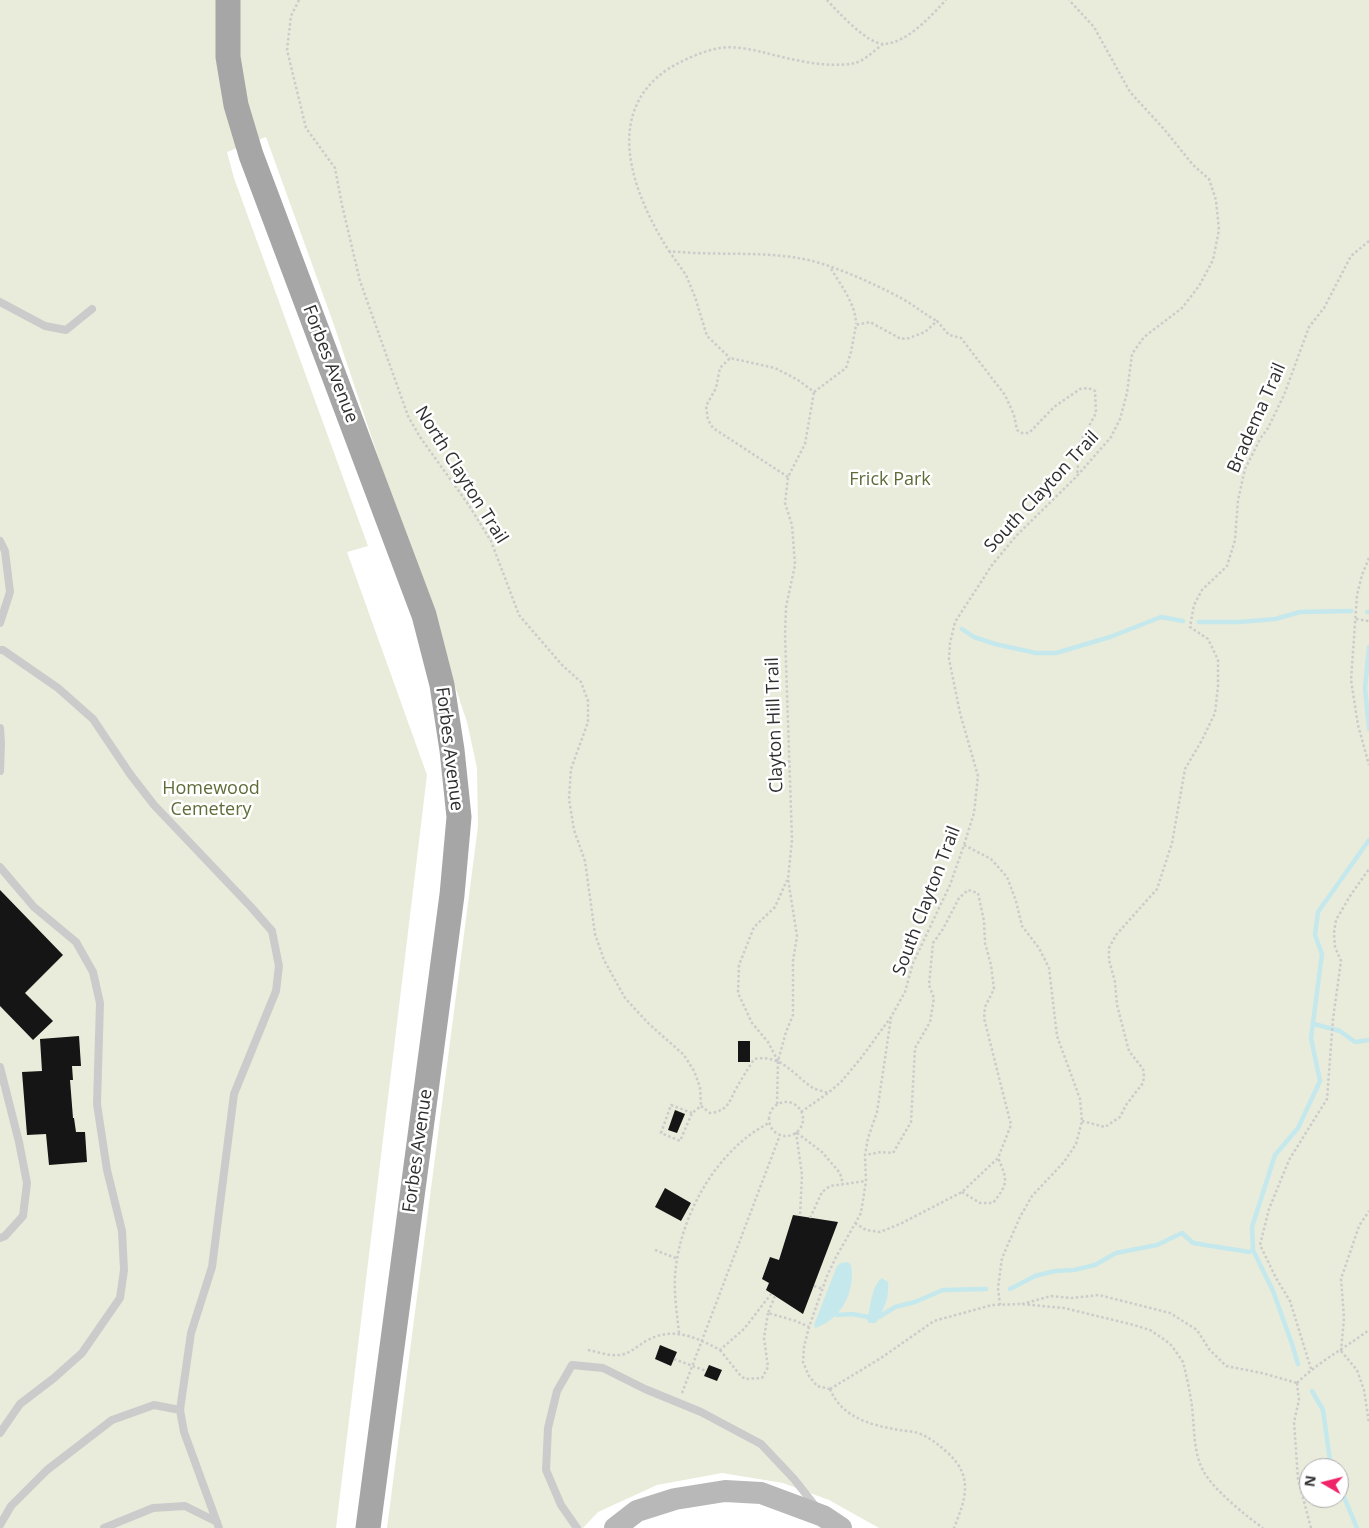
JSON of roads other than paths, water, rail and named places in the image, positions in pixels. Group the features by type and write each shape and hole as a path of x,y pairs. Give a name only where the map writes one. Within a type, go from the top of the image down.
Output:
{"main road":[{"name":"Forbes Avenue","path":"228,0 228,57 236,105 251,155 424,615 442,685 452,750 458,808 452,895 368,1528"}],"street":[{"path":"615,1528 636,1511 675,1499 725,1491 760,1493 832,1522"}],"lane":[{"path":"0,302 45,326 66,330 92,310"},
{"path":"0,541 5,551 10,592 0,623"},
{"path":"0,650 4,650 31,667 58,688 92,719 154,805 252,907 272,931 280,966 276,991 234,1094 212,1267 190,1333 180,1410 184,1432 218,1525"},
{"path":"0,728 0,771"},
{"path":"0,867 34,907 76,942 93,972 100,1003 97,1104 107,1170 122,1231 124,1270 120,1298 82,1353 54,1378 20,1404 0,1433"},
{"path":"0,1067 19,1142 27,1184 23,1216 5,1236 0,1238"},
{"path":"577,1528 561,1505 546,1470 548,1428 558,1391 572,1365 603,1368 701,1412 761,1444 832,1522"},
{"path":"0,1525 11,1506 47,1470 112,1420 154,1405 180,1410"},
{"path":"104,1528 153,1508 185,1506 218,1525"}],"water":[{"path":"848,1262 851,1265 852,1275 849,1294 845,1303 832,1318 815,1328 814,1325 837,1266"},
{"path":"882,1278 888,1282 887,1299 876,1323 869,1323 867,1320 873,1291"}],"waterway":[{"path":"1199,622 1240,622 1275,619 1300,612 1351,611"},
{"path":"962,629 974,637 995,644 1036,653 1056,653 1110,637 1161,617 1183,621"},
{"path":"1369,647 1365,688 1369,729"},
{"path":"1298,1364 1273,1291 1253,1250 1252,1227 1275,1155 1298,1128 1320,1081 1311,1038 1322,954 1315,935 1318,912 1369,840"},
{"path":"1314,1024 1340,1031 1355,1042 1369,1040"},
{"path":"1010,1289 1035,1276 1095,1265 1116,1253 1157,1245 1182,1233 1193,1243 1249,1252 1253,1250"},
{"path":"837,1315 852,1314 879,1317 895,1307 915,1302 943,1290 986,1289"},
{"path":"1312,1391 1323,1410 1330,1458"},
{"path":"1349,1508 1357,1528"}],"park label":[{"name":"Frick Park","path":"890,480"},
{"name":"Homewood Cemetery","path":"211,800"}]}
